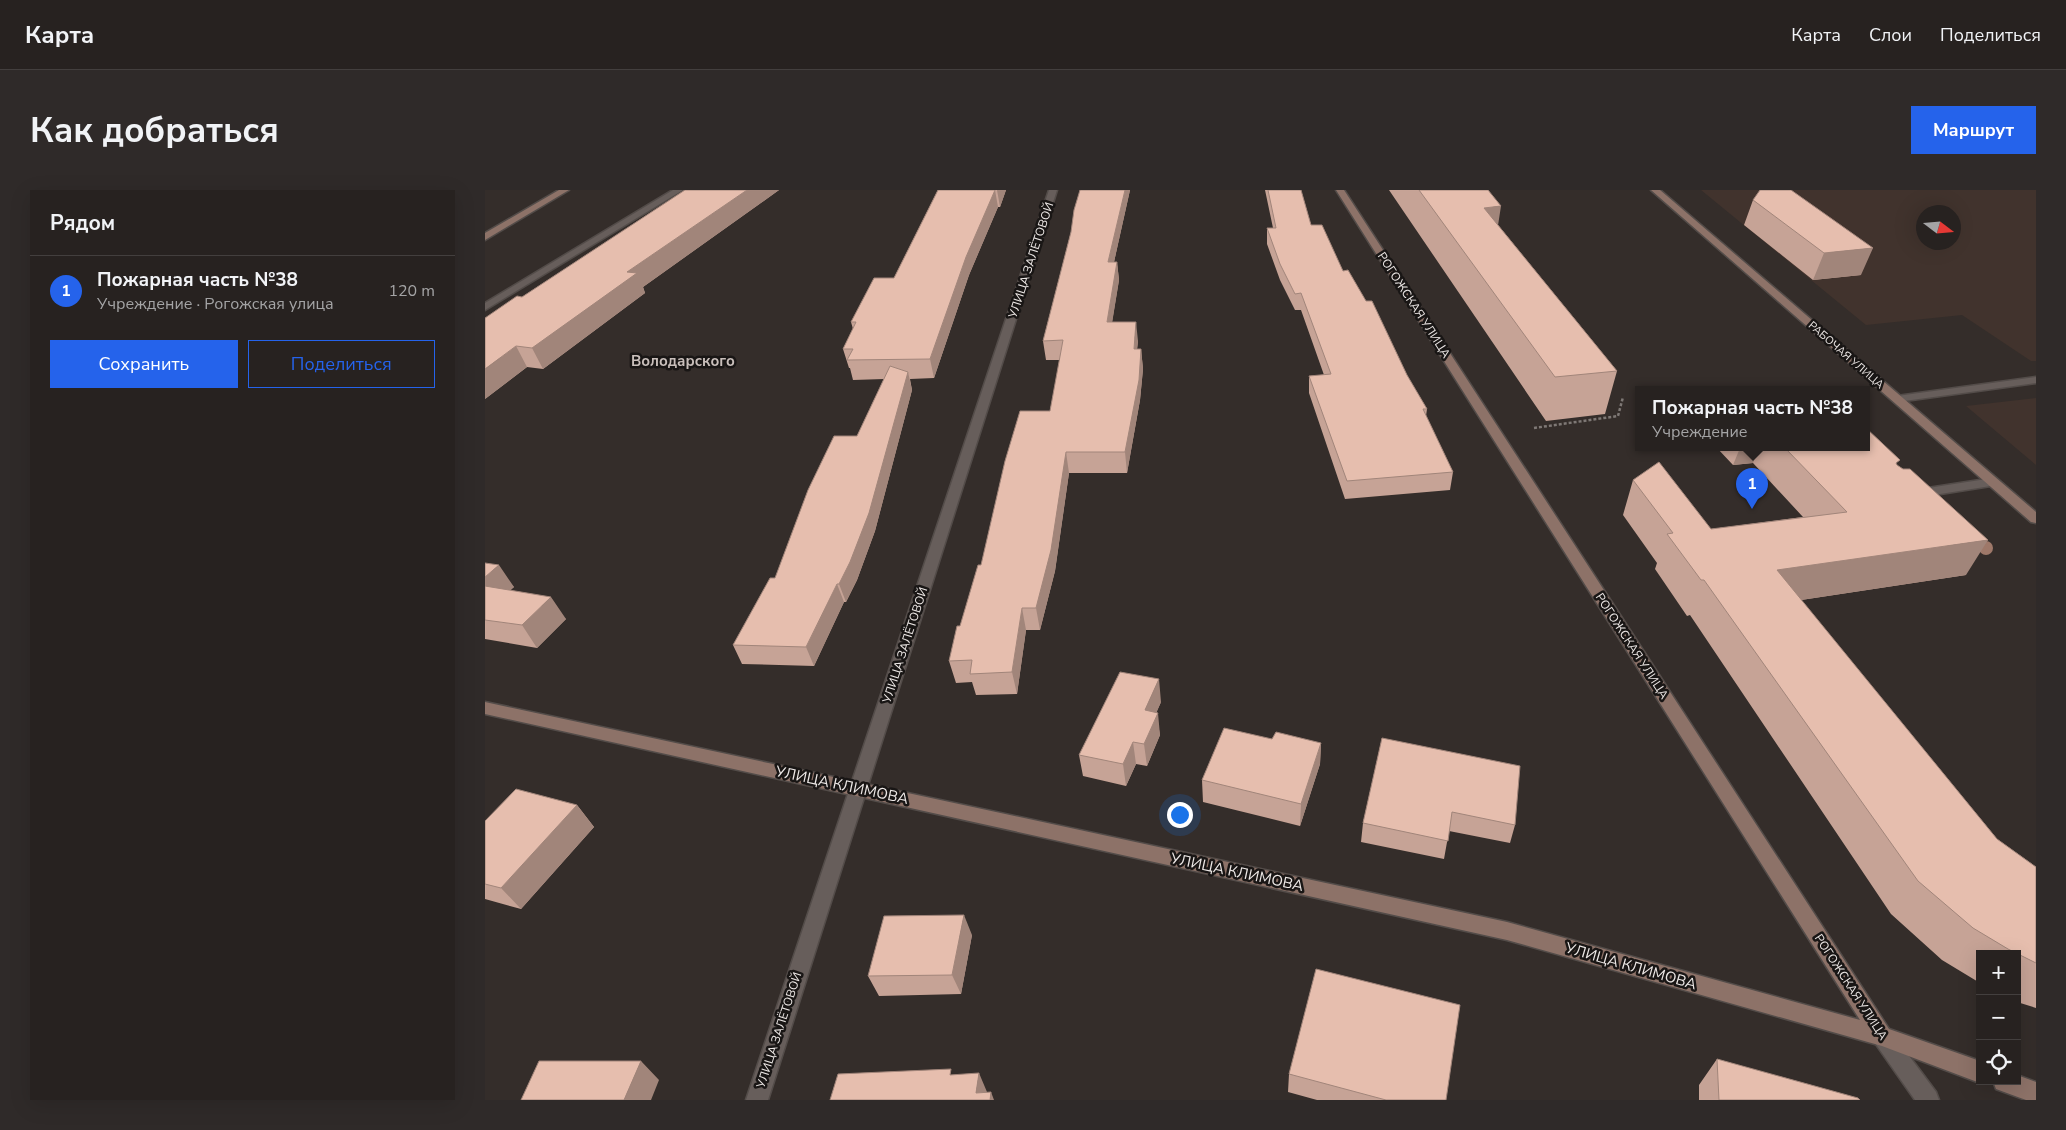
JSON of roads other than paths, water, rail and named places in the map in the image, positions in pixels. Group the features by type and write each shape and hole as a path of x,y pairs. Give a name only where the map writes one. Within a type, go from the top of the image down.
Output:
{"main road":[{"path":"485,236 565,190"},
{"name":"РОГОЖСКАЯ УЛИЦА","path":"1340,190 1882,1036"},
{"name":"РАБОЧАЯ УЛИЦА","path":"1655,190 2036,519"},
{"name":"УЛИЦА КЛИМОВА","path":"485,708 1507,930 1882,1036 1976,1071"},
{"path":"2015,1085 2036,1093"}],"street":[{"path":"485,308 679,190"},
{"name":"УЛИЦА ЗАЛЁТОВОЙ","path":"757,1100 1053,190"},
{"path":"1897,399 2036,380"},
{"path":"1904,495 1993,482"},
{"name":"РОГОЖСКАЯ УЛИЦА","path":"1882,1036 1928,1100"}],"place":[{"name":"Пожарная часть №38","path":"1752,509"}],"district":[{"name":"Володарского","path":"683,361"}]}
